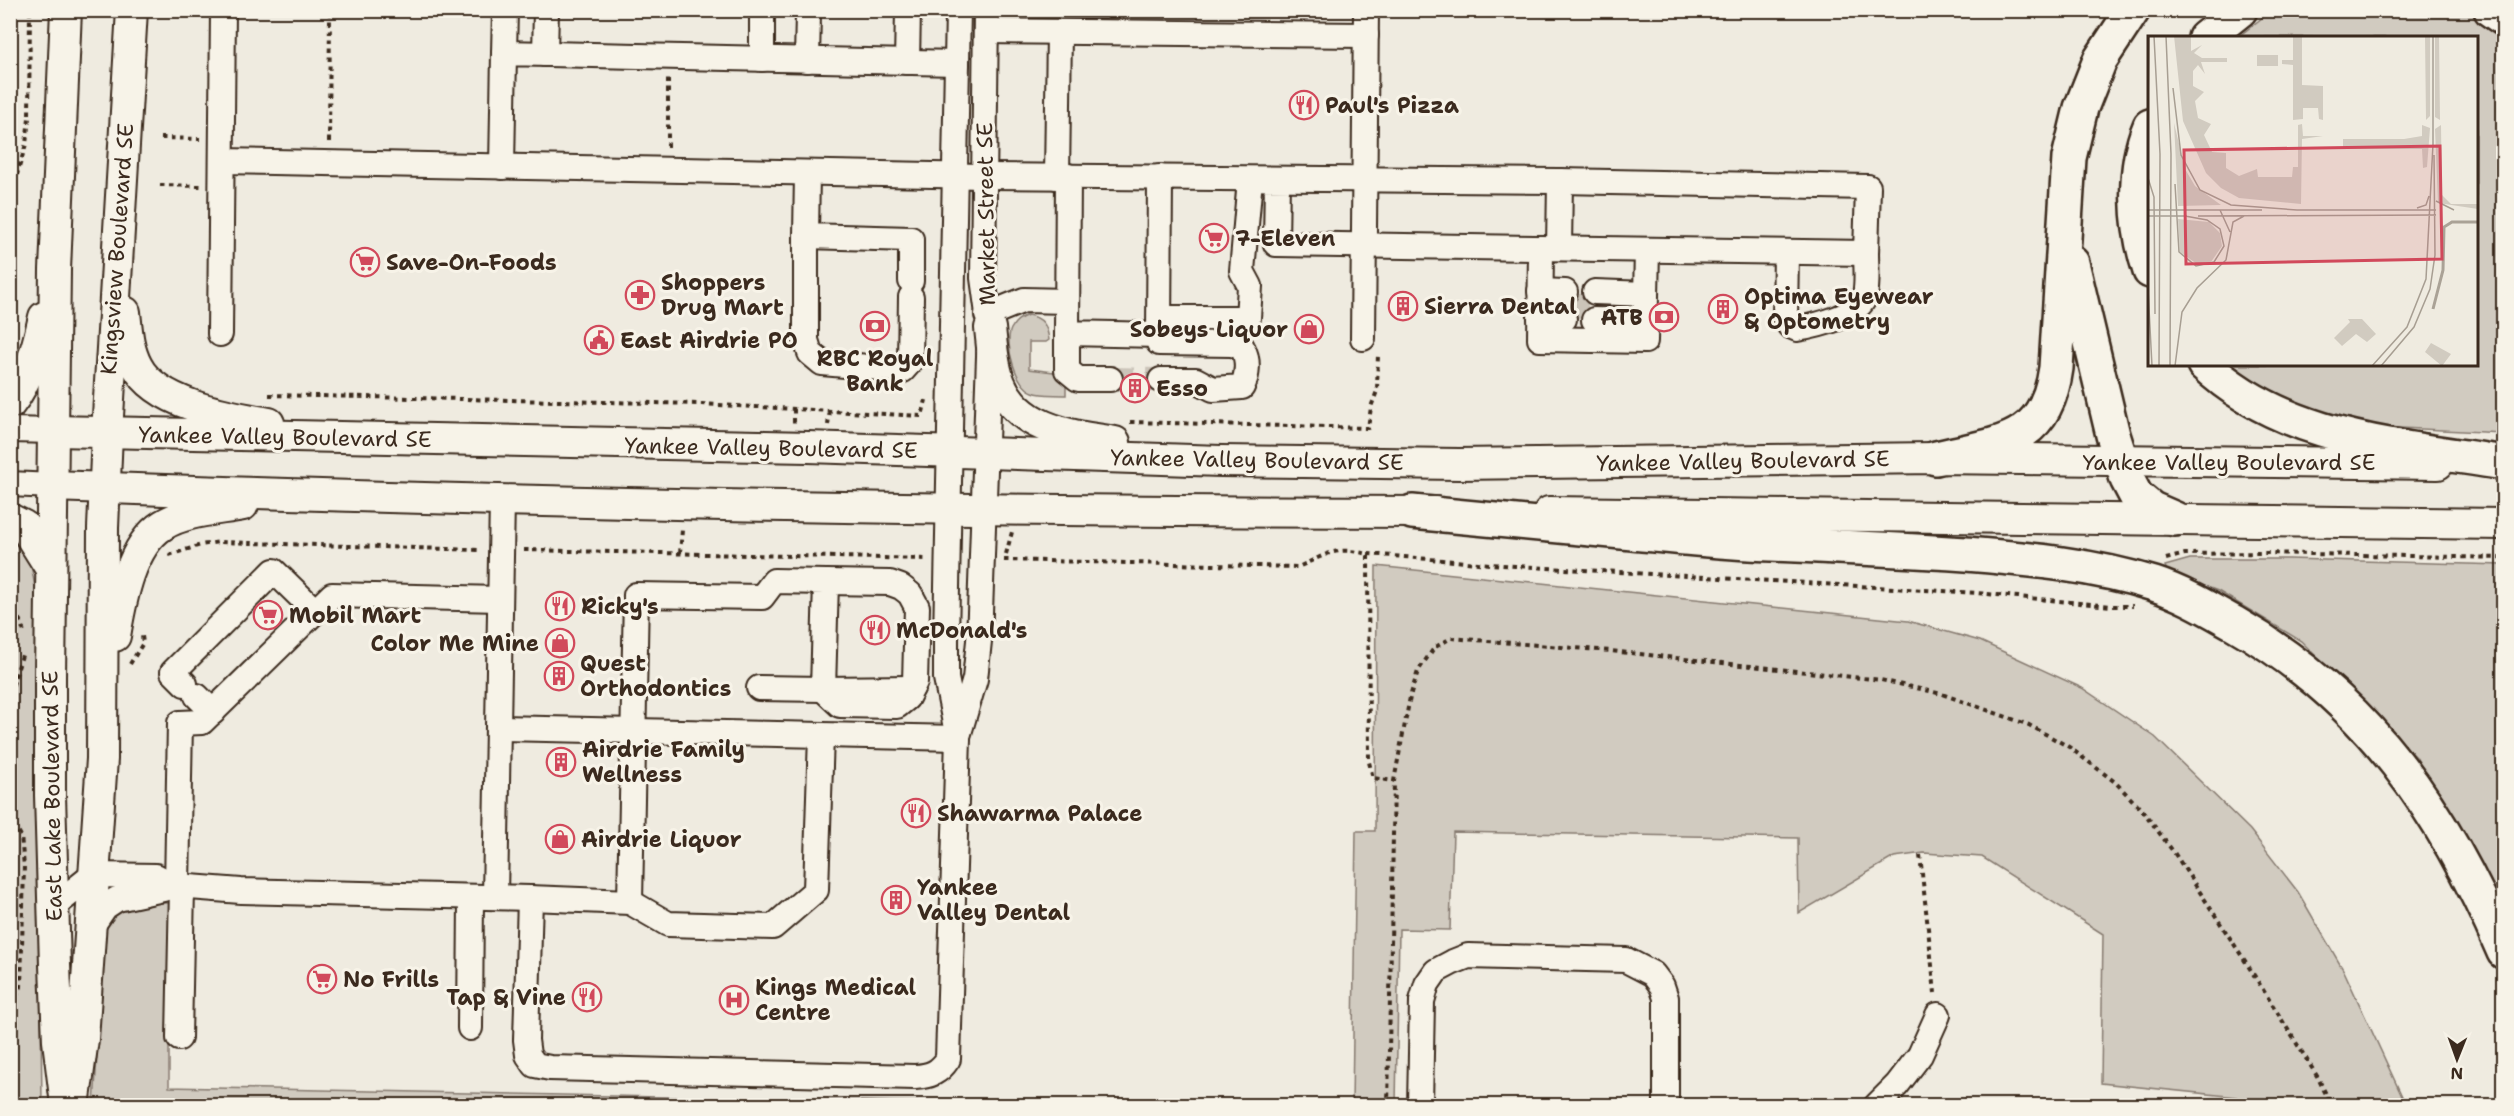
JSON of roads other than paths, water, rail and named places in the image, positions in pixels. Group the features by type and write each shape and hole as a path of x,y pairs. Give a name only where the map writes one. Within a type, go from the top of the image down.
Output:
{"highway":[{"path":"1936,458 2013,438 2029,429 2040,416 2054,384 2069,158 2081,108 2100,60 2133,10"},
{"path":"2208,36 2240,10"},
{"path":"2491,10 2504,19"},
{"path":"2148,134 2140,164 2138,200 2140,236 2148,264"},
{"path":"2065,238 2127,479 2136,496 2152,509 2175,519"},
{"path":"2206,366 2239,392 2302,424 2390,444 2504,464"},
{"path":"1412,512 1730,542 2021,558 2067,564 2164,588 2203,606 2260,638 2309,672 2362,721 2432,810 2477,890 2504,952"}],"main road":[{"path":"66,10 55,270 52,486 294,496 984,509 2504,524"},
{"name":"Kingsview Boulevard SE","path":"105,488 117,232 124,164 132,10"},
{"path":"117,232 129,346 138,368 154,387 188,404 237,417 363,439"},
{"path":"10,404 23,383 39,341 55,270"},
{"path":"989,322 999,381 1006,397 1022,414 1036,423 1061,433 1221,460"},
{"name":"Yankee Valley Boulevard SE","path":"54,432 808,447 986,454 1458,464 1936,458 2504,464"},
{"name":"East Lake Boulevard SE","path":"52,486 50,795 58,1041 66,1106"},
{"name":"East Lake Boulevard SE","path":"74,1106 83,1039 102,759 105,488"},
{"path":"103,707 117,623 130,575 139,550 146,539 164,524 187,515 294,496"},
{"path":"10,519 24,526 51,569"}],"street":[{"path":"220,334 223,10"},
{"path":"502,167 505,10"},
{"path":"545,54 546,10"},
{"path":"762,10 762,59"},
{"path":"908,10 908,62"},
{"name":"Market Street SE","path":"958,10 946,678 958,738"},
{"path":"1366,10 1364,245 1371,344"},
{"path":"807,60 808,13"},
{"path":"986,21 1059,32 1366,35"},
{"name":"Market Street SE","path":"958,738 975,679 984,509 989,322 983,278 986,21"},
{"path":"1059,32 1067,370 1078,379 1110,379"},
{"path":"504,53 957,63"},
{"path":"222,161 955,176 1560,181 1868,187 1865,296 1862,303 1833,320 1797,329 1790,326 1785,319 1786,252"},
{"path":"806,236 911,239 910,362 903,370 822,363 810,353 806,340 806,236 807,172"},
{"path":"1160,177 1159,343 1232,344 1242,347 1246,354 1246,378 1242,387 1213,389 1196,380 1161,380"},
{"path":"1277,178 1276,244 1866,253"},
{"path":"1067,333 1159,328 1248,318 1250,286 1242,271 1250,179"},
{"path":"1560,181 1550,248 1552,305 1540,339 1646,316"},
{"path":"1646,316 1647,250"},
{"path":"989,322 1024,300 1067,301"},
{"path":"1595,306 1646,316"},
{"name":"Yankee Valley Boulevard SE","path":"10,430 54,432"},
{"path":"10,484 52,486"},
{"path":"470,1028 498,728 502,500"},
{"path":"179,1038 180,723 202,723 198,697 173,672 274,571 315,612"},
{"path":"630,902 636,595 762,597 774,581 890,583 910,594 916,607 915,681 907,698 897,706 840,705 823,689 759,688"},
{"path":"823,689 826,582"},
{"path":"198,697 315,612 332,595 500,599"},
{"path":"498,728 958,738 948,1059 941,1070 928,1076 550,1068 535,1065 528,1055 526,1040 530,898"},
{"path":"90,930 105,907 117,899 179,886 241,891 630,902 668,924 774,927 816,890 821,735"},
{"path":"53,907 93,875 156,876 179,886"},
{"path":"1420,1106 1422,1001 1427,984 1436,971 1468,956 1626,960 1653,974 1662,986 1666,998 1666,1106"},
{"path":"1876,1106 1897,1085 1920,1055 1938,1015"}],"tunnel":[{"path":"1564,306 1595,306"},
{"path":"1110,379 1161,380"}],"place":[{"name":"Paul's Pizza","path":"1304,105"},
{"name":"7-Eleven","path":"1214,238"},
{"name":"Save-On-Foods","path":"365,262"},
{"name":"Shoppers Drug Mart","path":"640,295"},
{"name":"Sierra Dental","path":"1403,306"},
{"name":"Optima Eyewear & Optometry","path":"1723,309"},
{"name":"ATB","path":"1664,317"},
{"name":"RBC Royal Bank","path":"875,326"},
{"name":"Sobeys Liquor","path":"1309,329"},
{"name":"East Airdrie PO","path":"599,340"},
{"name":"Esso","path":"1135,388"},
{"name":"Ricky's","path":"560,606"},
{"name":"Mobil Mart","path":"268,615"},
{"name":"McDonald's","path":"875,630"},
{"name":"Color Me Mine","path":"560,643"},
{"name":"Quest Orthodontics","path":"559,676"},
{"name":"Airdrie Family Wellness","path":"561,762"},
{"name":"Shawarma Palace","path":"916,813"},
{"name":"Airdrie Liquor","path":"560,839"},
{"name":"Yankee Valley Dental","path":"896,900"},
{"name":"No Frills","path":"322,979"},
{"name":"Tap & Vine","path":"587,997"},
{"name":"Kings Medical Centre","path":"734,1000"}]}
